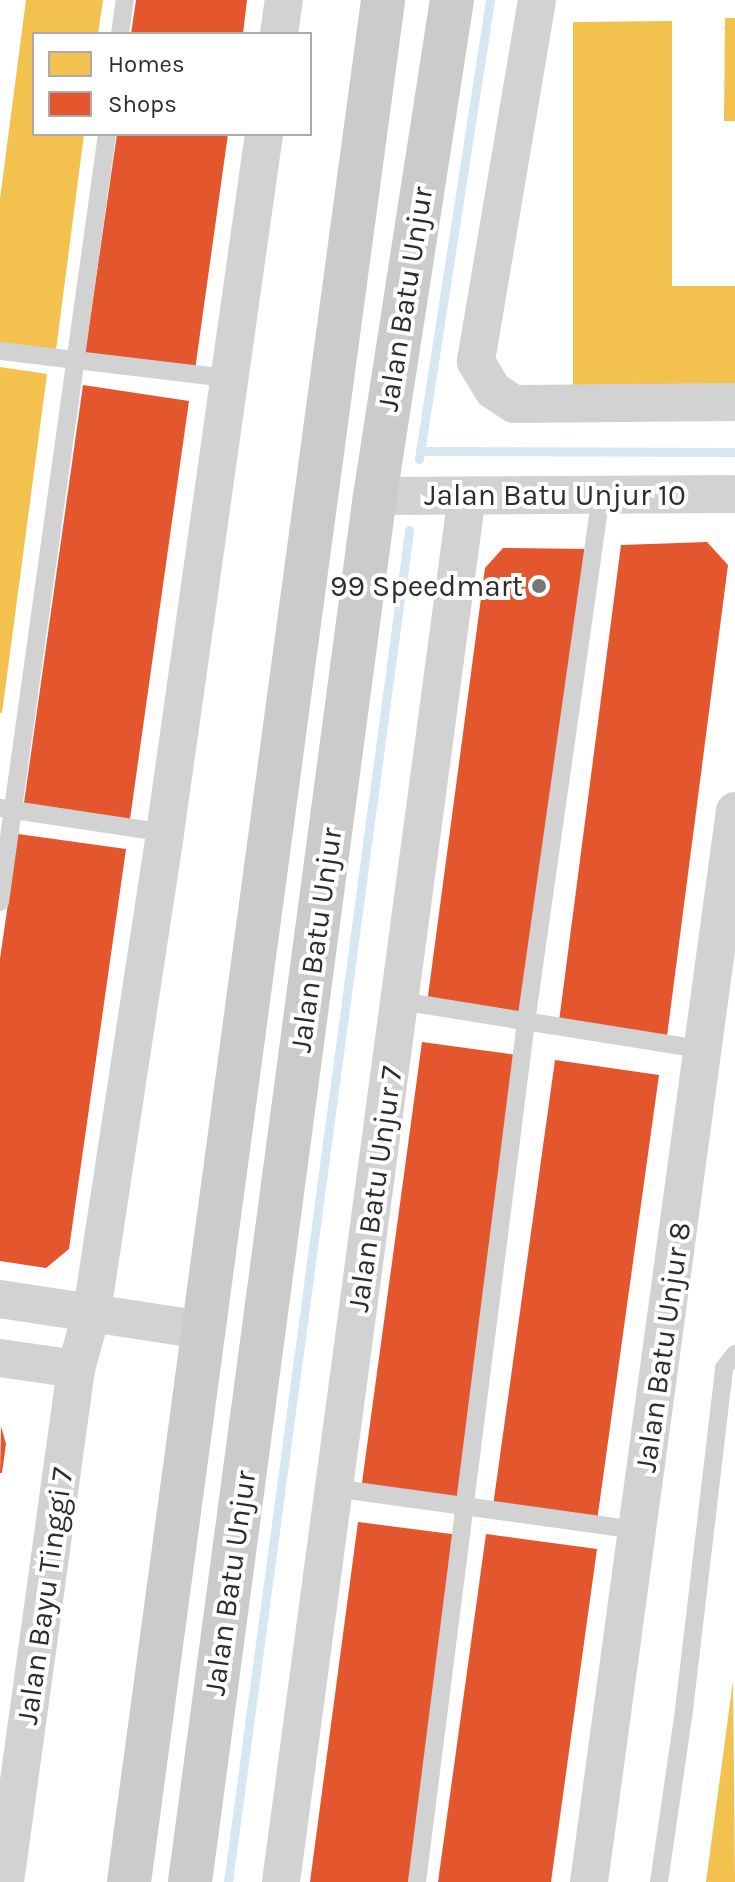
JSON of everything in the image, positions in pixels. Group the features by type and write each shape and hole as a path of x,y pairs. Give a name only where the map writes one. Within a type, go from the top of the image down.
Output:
{"main road":[{"name":"Jalan Batu Unjur","path":"129,1882 383,0"},
{"name":"Jalan Batu Unjur","path":"190,1882 375,496 452,0"}],"street":[{"path":"279,32 284,0"},
{"path":"537,0 476,362 493,390 514,404 735,402"},
{"path":"92,1311 165,833 264,136"},
{"name":"Jalan Batu Unjur 10","path":"375,496 735,494"},
{"name":"Jalan Batu Unjur 7","path":"281,1882 467,495"},
{"name":"Jalan Batu Unjur 8","path":"589,1882 705,1050 730,903 735,811"},
{"path":"0,1299 202,1330"},
{"name":"Jalan Bayu Tinggi 7","path":"5,1882 8,1798 76,1369 92,1311"},
{"path":"0,1358 76,1369"}],"lane":[{"path":"120,32 125,0"},
{"path":"0,902 7,809 77,361 107,136"},
{"path":"0,351 228,378"},
{"path":"417,1882 526,1022 601,495"},
{"path":"7,809 165,833"},
{"path":"400,1001 705,1050"},
{"path":"659,1882 684,1710 724,1368 735,1354"},
{"path":"334,1488 637,1530"}],"building: Homes":[{"path":"26,0 103,0 98,32 32,32 32,136 84,136 56,350 0,343 0,199"},
{"path":"725,18 735,18 735,121 724,121"},
{"path":"672,21 672,286 735,286 735,389 573,389 573,22"},
{"path":"0,367 47,374 2,713 0,713"},
{"path":"733,1681 735,1882 706,1882"}],"building: Shops":[{"path":"136,0 247,0 243,32 131,32"},
{"path":"117,136 228,136 195,370 85,354"},
{"path":"83,385 189,401 130,819 24,803"},
{"path":"707,542 728,565 666,1044 558,1029 621,545"},
{"path":"503,548 591,549 529,1025 426,1011 485,568"},
{"path":"18,834 126,849 69,1249 46,1268 0,1261 0,959"},
{"path":"422,1042 525,1056 463,1504 361,1490"},
{"path":"555,1060 659,1075 597,1521 493,1506"},
{"path":"1,1426 6,1444 0,1473"},
{"path":"358,1522 459,1535 413,1882 310,1882"},
{"path":"486,1534 597,1549 551,1882 438,1882"}],"waterway":[{"path":"419,459 490,0"},
{"path":"420,451 735,452"},
{"path":"228,1882 409,530"}],"place":[{"name":"99 Speedmart","path":"539,586"}]}
